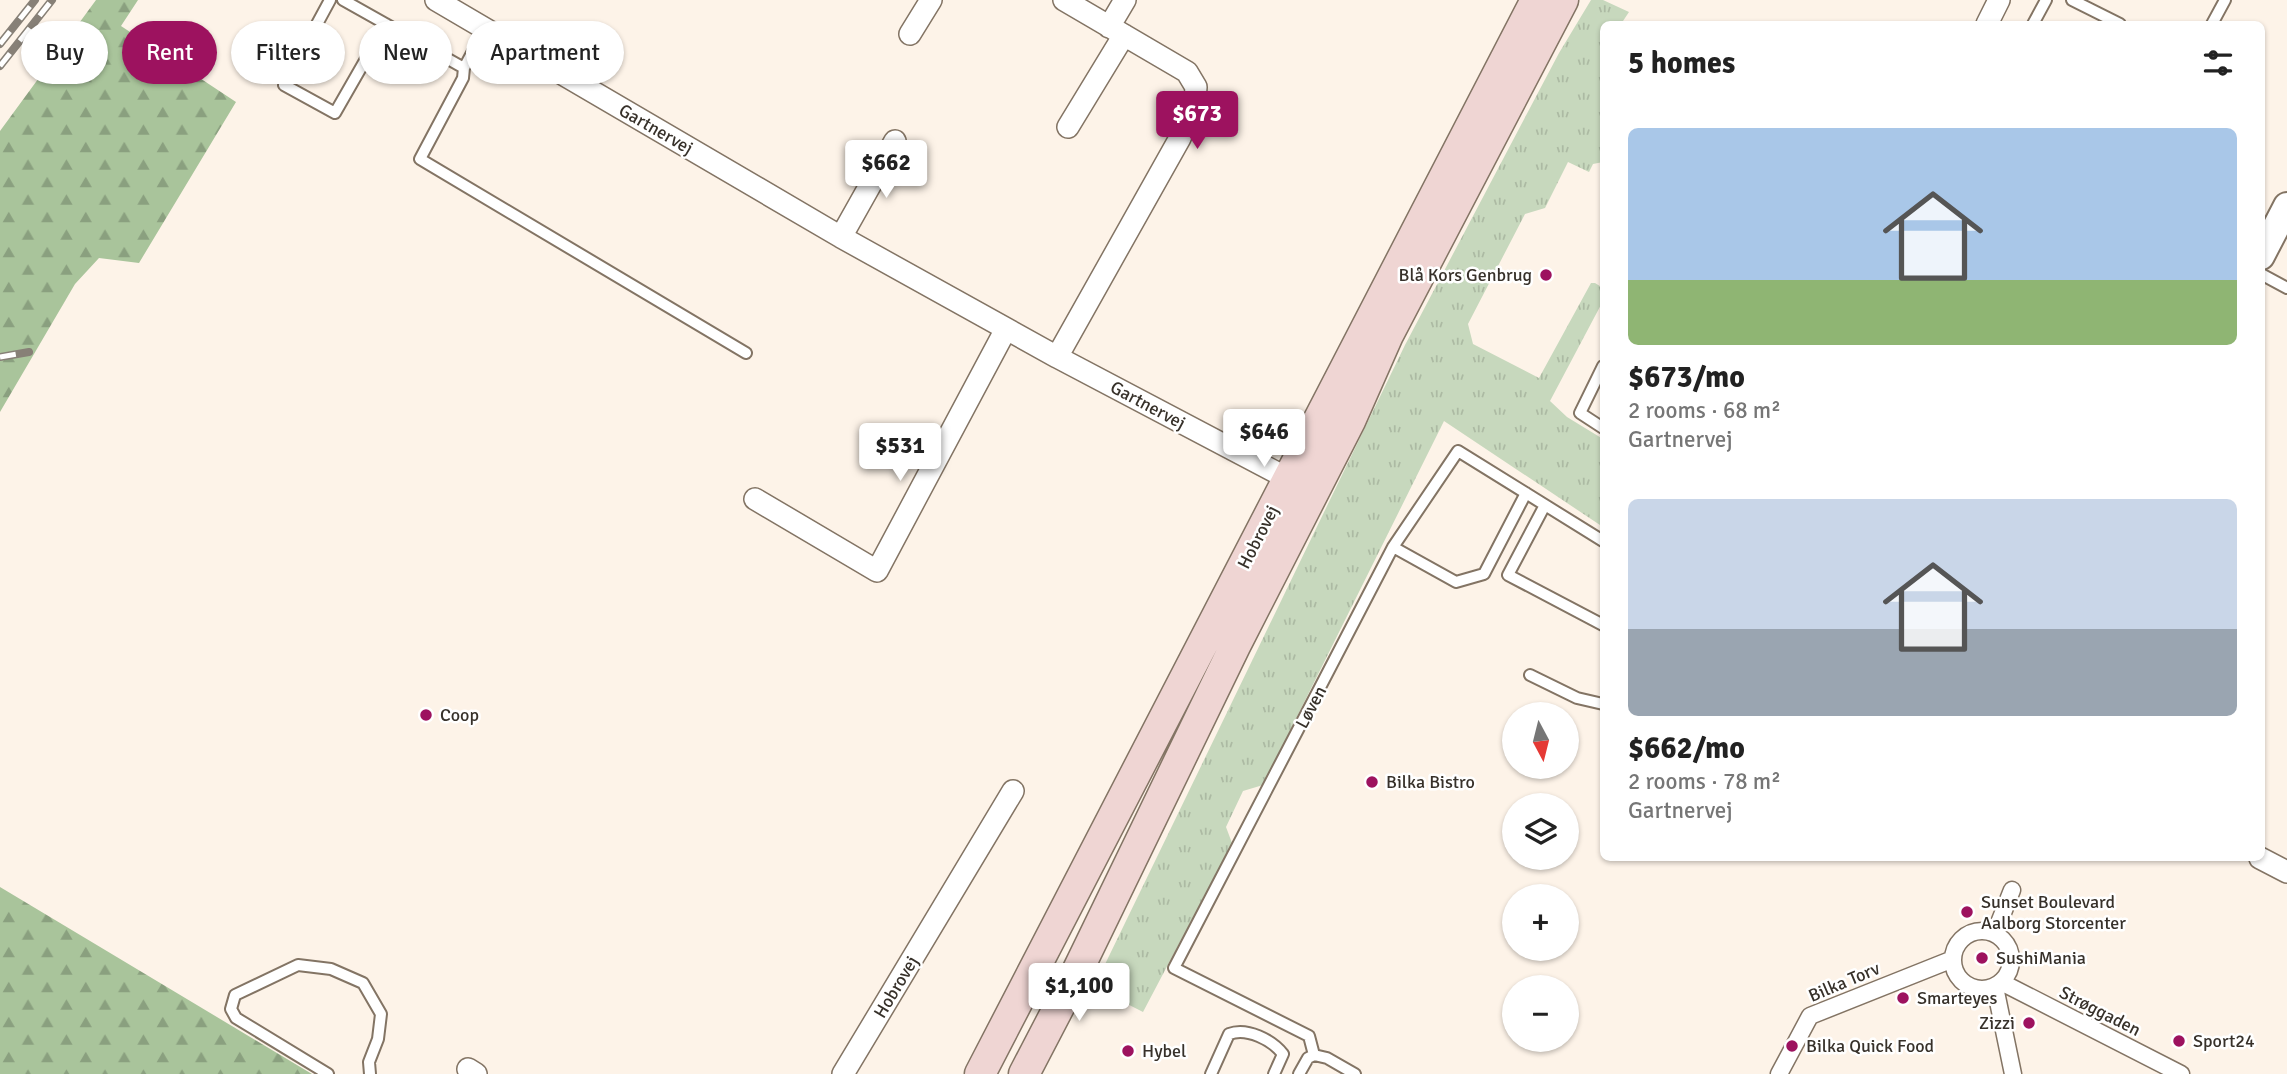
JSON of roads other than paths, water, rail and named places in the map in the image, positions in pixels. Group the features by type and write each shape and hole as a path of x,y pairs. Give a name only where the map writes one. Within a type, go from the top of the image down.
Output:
{"main road":[{"name":"Hobrovej","path":"980,1074 1536,0"},
{"name":"Hobrovej","path":"1024,1074 1235,646 1350,421 1388,335 1563,0"}],"street":[{"name":"Gartnervej","path":"436,0 471,21"},
{"path":"910,34 931,0"},
{"path":"1057,357 1180,138 1195,100 1196,87 1187,72 1064,0"},
{"path":"1068,127 1117,31 1125,0"},
{"path":"1988,21 1999,0"},
{"name":"Gartnervej","path":"579,84 841,237 1006,329 1314,493"},
{"path":"841,237 895,141"},
{"path":"2265,247 2277,219"},
{"path":"755,499 877,571 1006,329"},
{"name":"Hobrovej","path":"843,1074 1013,792"},
{"path":"2265,861 2287,872"},
{"path":"1995,933 2012,890"},
{"path":"1976,931 1995,933 2009,947 2011,966 1998,984 1985,989 1966,985 1954,969 1953,959 1955,949 1967,935 1976,931"},
{"name":"Bilka Torv","path":"1783,1073 1810,1016 1953,959"},
{"path":"1998,984 2013,1074"},
{"name":"Strøggaden","path":"1998,984 2181,1074"}],"lane":[{"path":"330,0 284,85 335,113 359,71"},
{"path":"343,0 381,21"},
{"path":"2035,21 2046,0"},
{"path":"2072,0 2114,21"},
{"path":"2214,21 2225,0"},
{"path":"452,61 464,68"},
{"path":"466,64 463,78 420,159 746,353"},
{"path":"2265,276 2287,288"},
{"path":"1600,372 1580,413 1600,426"},
{"name":"Løven","path":"1314,1055 1309,1036 1174,968 1392,547 1458,452 1600,539"},
{"path":"1392,547 1455,582 1483,574 1525,493"},
{"path":"1545,505 1508,575 1600,623"},
{"path":"1530,675 1577,698 1600,703"},
{"path":"328,1074 236,1018 231,1009 235,995 298,965 331,970 363,983 381,1014 378,1039 369,1062 370,1074"},
{"path":"1211,1074 1229,1034 1239,1030 1278,1047 1283,1054 1274,1074"},
{"path":"1298,1074 1308,1058 1314,1055 1327,1058 1355,1074"}],"railway":[{"path":"0,44 35,0"},
{"path":"0,66 52,0"},
{"path":"0,357 29,352"}],"place":[{"name":"Blå Kors Genbrug","path":"1546,275"},
{"name":"Coop","path":"426,715"},
{"name":"Bilka Bistro","path":"1372,782"},
{"name":"Sunset Boulevard Aalborg Storcenter","path":"1967,912"},
{"name":"SushiMania","path":"1982,958"},
{"name":"Smarteyes","path":"1903,998"},
{"name":"Zizzi","path":"2029,1023"},
{"name":"Sport24","path":"2179,1041"},
{"name":"Bilka Quick Food","path":"1792,1046"},
{"name":"Hybel","path":"1128,1051"}]}
